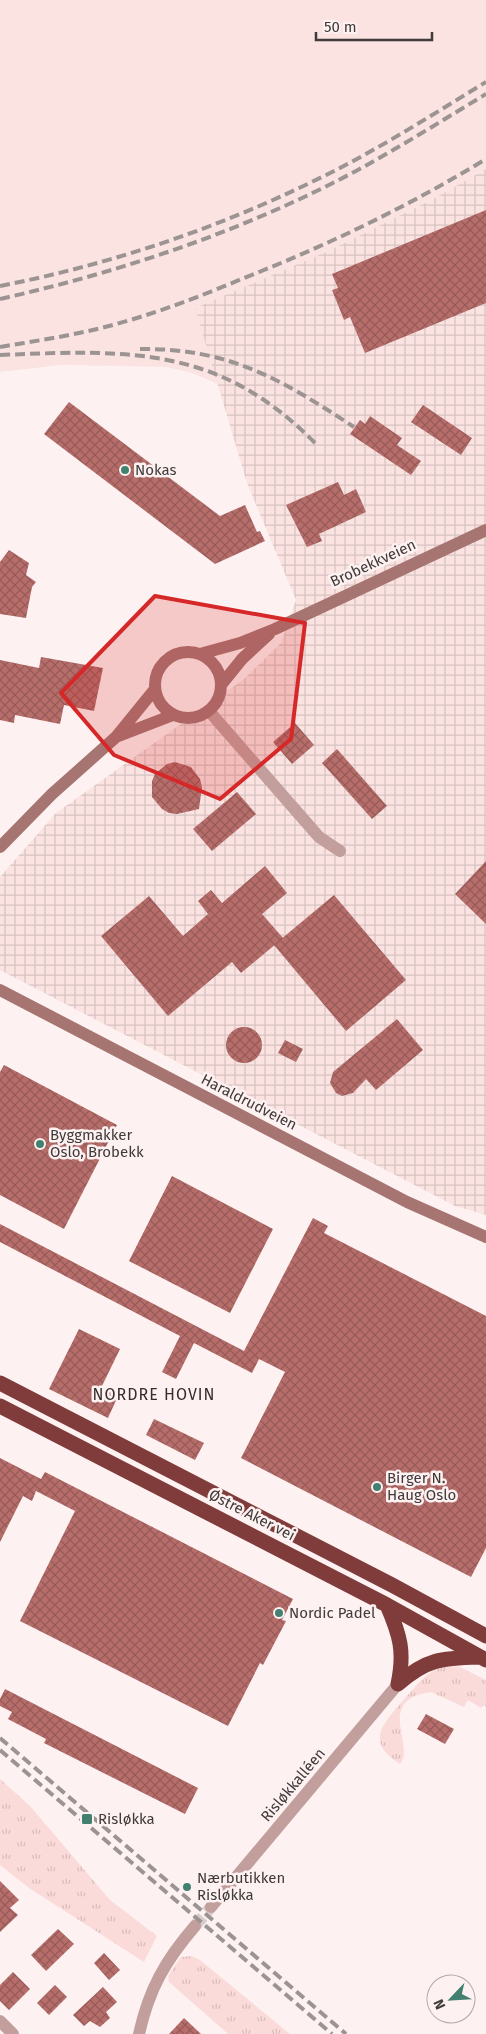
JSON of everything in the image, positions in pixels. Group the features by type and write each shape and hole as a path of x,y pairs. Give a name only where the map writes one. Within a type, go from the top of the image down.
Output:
{"highway":[{"name":"Østre Aker vei","path":"0,1383 392,1585 486,1636"},
{"name":"Østre Aker vei","path":"0,1406 387,1605 483,1658"},
{"path":"387,1605 399,1632 402,1648 403,1663 398,1684"},
{"path":"398,1684 414,1670 432,1661 483,1658"}],"street":[{"name":"Brobekkveien","path":"200,654 240,643 275,629 486,530"},
{"name":"Brobekkveien","path":"221,685 242,659 275,629"},
{"path":"116,737 173,715 191,718 209,711 216,704 221,685 215,667 200,654 180,653 168,658 156,675 155,689 160,704 173,715"},
{"path":"0,846 52,794 116,737 124,724 155,689"},
{"path":"209,711 319,837 340,851"},
{"name":"Haraldrudveien","path":"0,990 407,1202 486,1237"},
{"name":"Risløkkalléen","path":"211,1907 398,1684"},
{"path":"139,2034 148,1999 156,1979 176,1948 195,1926"},
{"path":"0,2021 13,2034"}],"highlighted area":[{"path":"155,596 305,623 291,739 220,799 114,755 61,693"}],"shaded area":[{"path":"0,0 486,0 486,169 433,199 326,252 195,308 225,387 192,373 167,367 61,365 0,372"},
{"path":"486,169 486,1215 455,1206 0,970 0,877 56,813 244,679 281,643 296,600 247,483 195,308 326,252 433,199"}],"green space":[{"path":"444,1666 460,1667 486,1680 486,1707 483,1705 481,1708 468,1700 464,1707 431,1692 414,1697 404,1704 400,1714 404,1756 400,1764 389,1756 382,1747 381,1731 391,1714 419,1683 433,1671"},
{"path":"0,1779 30,1806 110,1900 157,1936 144,1962 29,1888 0,1865"},
{"path":"192,1956 200,1960 290,2034 228,2034 169,1982 168,1976 181,1957"}],"building":[{"path":"486,210 486,303 365,353 350,317 344,320 332,290 338,288 332,274"},
{"name":"Nokas","path":"69,402 220,516 245,505 257,532 260,531 265,541 215,564 44,434"},
{"path":"423,405 472,438 461,455 411,422"},
{"path":"370,416 402,438 397,445 421,461 411,475 350,434 360,420 365,424"},
{"path":"338,482 344,495 356,489 366,512 319,534 322,541 307,547 286,505"},
{"path":"9,550 29,563 26,575 36,582 32,587 26,618 0,614 0,562"},
{"path":"41,657 103,668 94,711 64,705 60,724 15,715 14,723 0,720 0,660 39,668"},
{"path":"295,723 314,745 292,764 273,742"},
{"path":"337,749 387,806 372,819 322,763"},
{"path":"175,762 191,767 200,779 202,787 199,809 177,814 169,813 162,809 152,797 152,781 155,774 167,764"},
{"path":"237,792 256,814 212,851 193,829"},
{"path":"486,861 486,924 455,894"},
{"path":"265,866 287,893 262,914 283,938 241,973 232,962 168,1016 101,936 149,896 183,936 208,914 198,901 211,890 222,903"},
{"path":"334,895 406,980 346,1031 274,945"},
{"path":"397,1019 423,1050 376,1090 366,1079 353,1093 342,1096 336,1093 330,1083 333,1072"},
{"path":"244,1027 257,1032 262,1045 257,1058 244,1063 231,1058 226,1045 231,1032"},
{"path":"285,1040 303,1049 296,1062 278,1053"},
{"path":"4,1065 117,1125 64,1229 0,1195 0,1072"},
{"path":"172,1176 273,1229 230,1313 129,1261"},
{"path":"313,1218 328,1226 324,1233 486,1316 486,1548 471,1577 241,1458 285,1372 259,1359 252,1373 194,1343 176,1379 162,1372 180,1336 0,1242 0,1224 244,1351"},
{"path":"79,1329 120,1349 101,1388 118,1396 108,1418 49,1389"},
{"path":"154,1419 204,1443 195,1460 146,1435"},
{"path":"0,1458 41,1479 45,1472 293,1599 282,1620 286,1621 263,1665 260,1663 228,1726 20,1621 75,1511 36,1491 32,1501 23,1496 0,1542"},
{"path":"5,1689 198,1788 185,1814 44,1743 46,1739 8,1719 12,1712 0,1706 0,1699"},
{"path":"426,1714 454,1729 445,1744 417,1729"},
{"path":"0,1881 19,1900 10,1908 18,1915 0,1932"},
{"path":"58,1929 74,1944 46,1971 31,1955"},
{"path":"104,1953 120,1970 109,1980 94,1963"},
{"path":"13,1972 30,1989 9,2010 0,2001 0,1985"},
{"path":"55,1985 67,1997 49,2015 37,2003"},
{"path":"103,1987 117,2002 106,2012 110,2018 100,2027 90,2021 84,2026 73,2015"},
{"path":"184,2018 201,2034 169,2034"}],"tunnel":[{"path":"195,1926 211,1907"}],"railway":[{"path":"0,286 83,267 124,255 204,228 244,212 322,177 364,155 486,82"},
{"path":"0,299 92,276 137,262 182,247 270,212 356,171 486,94"},
{"path":"0,347 66,336 105,327 193,299 368,224 428,193 486,159"},
{"path":"140,349 172,350 201,354 254,370 303,395 354,427"},
{"path":"0,355 90,353 131,355 170,360 207,371 244,388 280,412 316,444"},
{"path":"0,1738 346,2034"},
{"path":"0,1750 332,2034"}],"place":[{"name":"Nokas","path":"125,470"},
{"name":"Byggmakker Oslo, Brobekk","path":"40,1144"},
{"name":"Birger N. Haug Oslo","path":"377,1487"},
{"name":"Nordic Padel","path":"279,1613"},
{"name":"Risløkka","path":"87,1819"},
{"name":"Nærbutikken Risløkka","path":"187,1887"}],"district":[{"name":"NORDRE HOVIN","path":"154,1394"}]}
